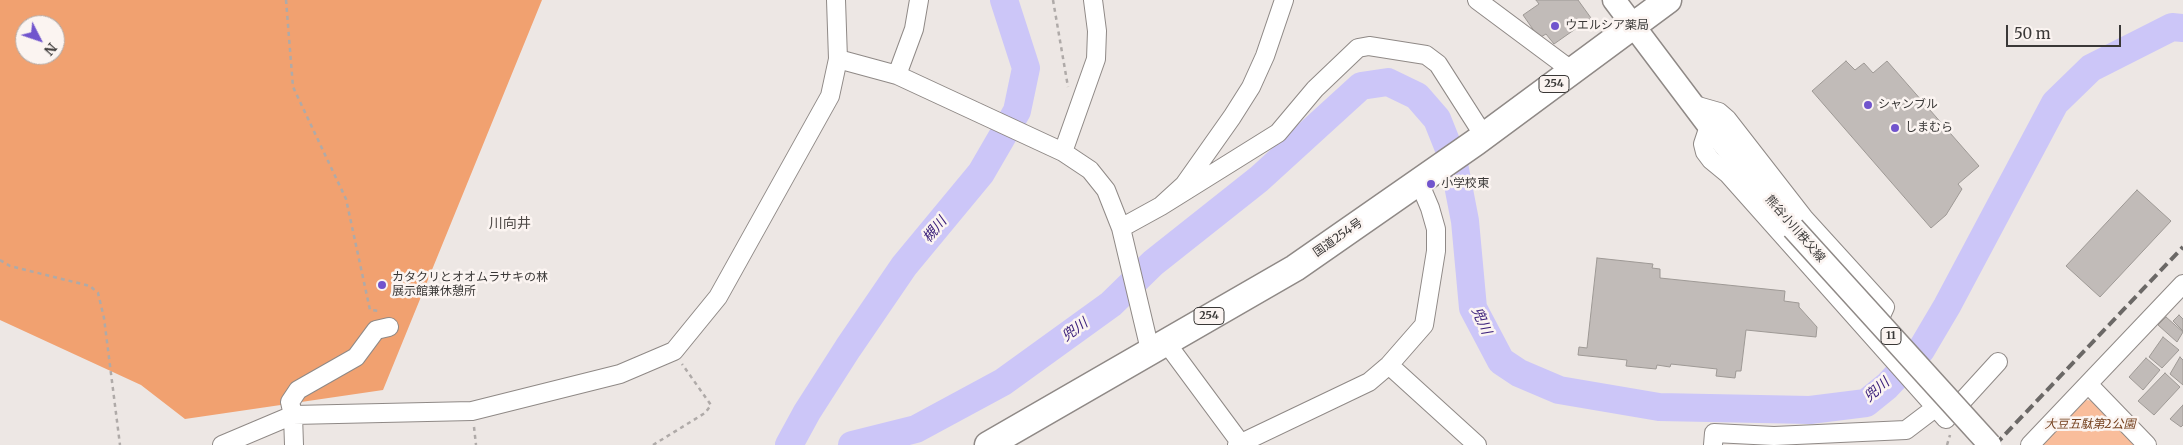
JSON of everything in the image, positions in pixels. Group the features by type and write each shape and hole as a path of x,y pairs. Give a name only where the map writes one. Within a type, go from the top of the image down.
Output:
{"highway":[{"name":"国道254号","path":"989,445 1157,346 1295,268 1480,139 1668,0"}],"main road":[{"name":"熊谷小川秩父線","path":"1614,0 1691,104 1793,228 1990,445"}],"street":[{"path":"222,445 293,415 472,411 620,374 674,351 718,297 830,96 838,59 836,0"},
{"path":"896,75 914,29 919,0"},
{"path":"1060,151 1074,121 1096,59 1097,31 1092,0"},
{"path":"1161,206 1184,185 1250,87 1268,47 1284,0"},
{"path":"1477,0 1571,70"},
{"path":"1122,234 1161,206 1278,133 1315,88 1358,48 1369,46 1426,55 1438,64 1480,139"},
{"path":"838,59 896,75 973,109 1060,151 1090,170 1106,190 1122,234 1137,300 1157,346 1240,444 1369,382 1389,365 1424,326 1428,309 1436,230 1422,180"},
{"path":"1691,104 1719,112 1726,119 1804,218 1885,308 1871,337"},
{"path":"1709,126 1703,144 1705,152 1711,160 1728,174 1871,337 1946,419 1998,362"},
{"path":"2030,445 2183,284"},
{"path":"294,445 293,415 290,402 298,390 356,357 376,330 389,327"},
{"path":"1389,365 1478,445"},
{"path":"2089,385 2147,445"},
{"path":"1713,445 1714,433 1774,436 1906,430 1932,405"}],"path":[{"path":"286,0 293,87 346,199 370,310 387,312 389,327"},
{"path":"1053,0 1074,121"},
{"path":"0,260 10,266 90,286 98,293 104,318 120,445"},
{"path":"653,445 705,413 711,405 674,351"},
{"path":"1947,445 1948,436"}],"green space":[{"name":"大豆五駄第2公園","path":"2085,400 2096,401 2137,445 2041,445"}],"shaded area":[{"path":"0,0 542,0 383,390 185,419 141,385 0,320"}],"building":[{"name":"ウエルシア薬局","path":"1536,0 1578,0 1591,18 1554,44 1546,34 1539,38 1523,15 1539,4"},
{"name":"しまむら","path":"1846,61 1855,70 1864,63 1873,73 1887,61 1979,166 1958,184 1962,189 1946,215 1931,228 1812,91"},
{"path":"2137,190 2171,221 2100,297 2066,266"},
{"path":"1597,258 1653,264 1652,268 1660,269 1660,278 1785,291 1784,301 1799,303 1799,307 1817,327 1816,337 1746,330 1741,371 1736,371 1735,378 1716,376 1717,369 1671,364 1670,367 1657,365 1656,369 1626,366 1627,360 1578,355 1579,347 1587,348"},
{"path":"2179,315 2183,319 2183,331 2173,321"},
{"path":"2166,317 2183,332 2177,342 2158,325"},
{"path":"2163,337 2179,350 2162,368 2149,357"},
{"path":"2180,357 2183,360 2183,385 2170,374"},
{"path":"2146,358 2160,370 2143,390 2129,377"},
{"path":"2165,373 2180,387 2154,415 2138,401"},
{"path":"2183,405 2183,425 2181,427 2170,419"}],"waterway":[{"name":"槻川","path":"789,445 807,412 848,348 904,266 981,173 1017,111 1026,68 1004,0"},
{"name":"兜川","path":"852,445 916,429 1003,382 1111,304 1153,263 1259,179 1361,86 1388,82 1417,96 1437,119 1453,159 1465,221 1473,308 1501,361 1519,373 1559,390 1659,407 1810,410 1866,403 1887,386 1921,350 1947,306 2055,103 2091,68 2172,27 2183,28"}],"railway":[{"path":"1995,445 2183,247"}],"place":[{"name":"ウエルシア薬局","path":"1555,26"},
{"name":"シャンブル","path":"1868,105"},
{"name":"しまむら","path":"1895,128"},
{"name":"小学校東","path":"1431,184"},
{"name":"カタクリとオオムラサキの林 展示館兼休憩所","path":"382,285"}],"district":[{"name":"川向井","path":"510,224"}]}
